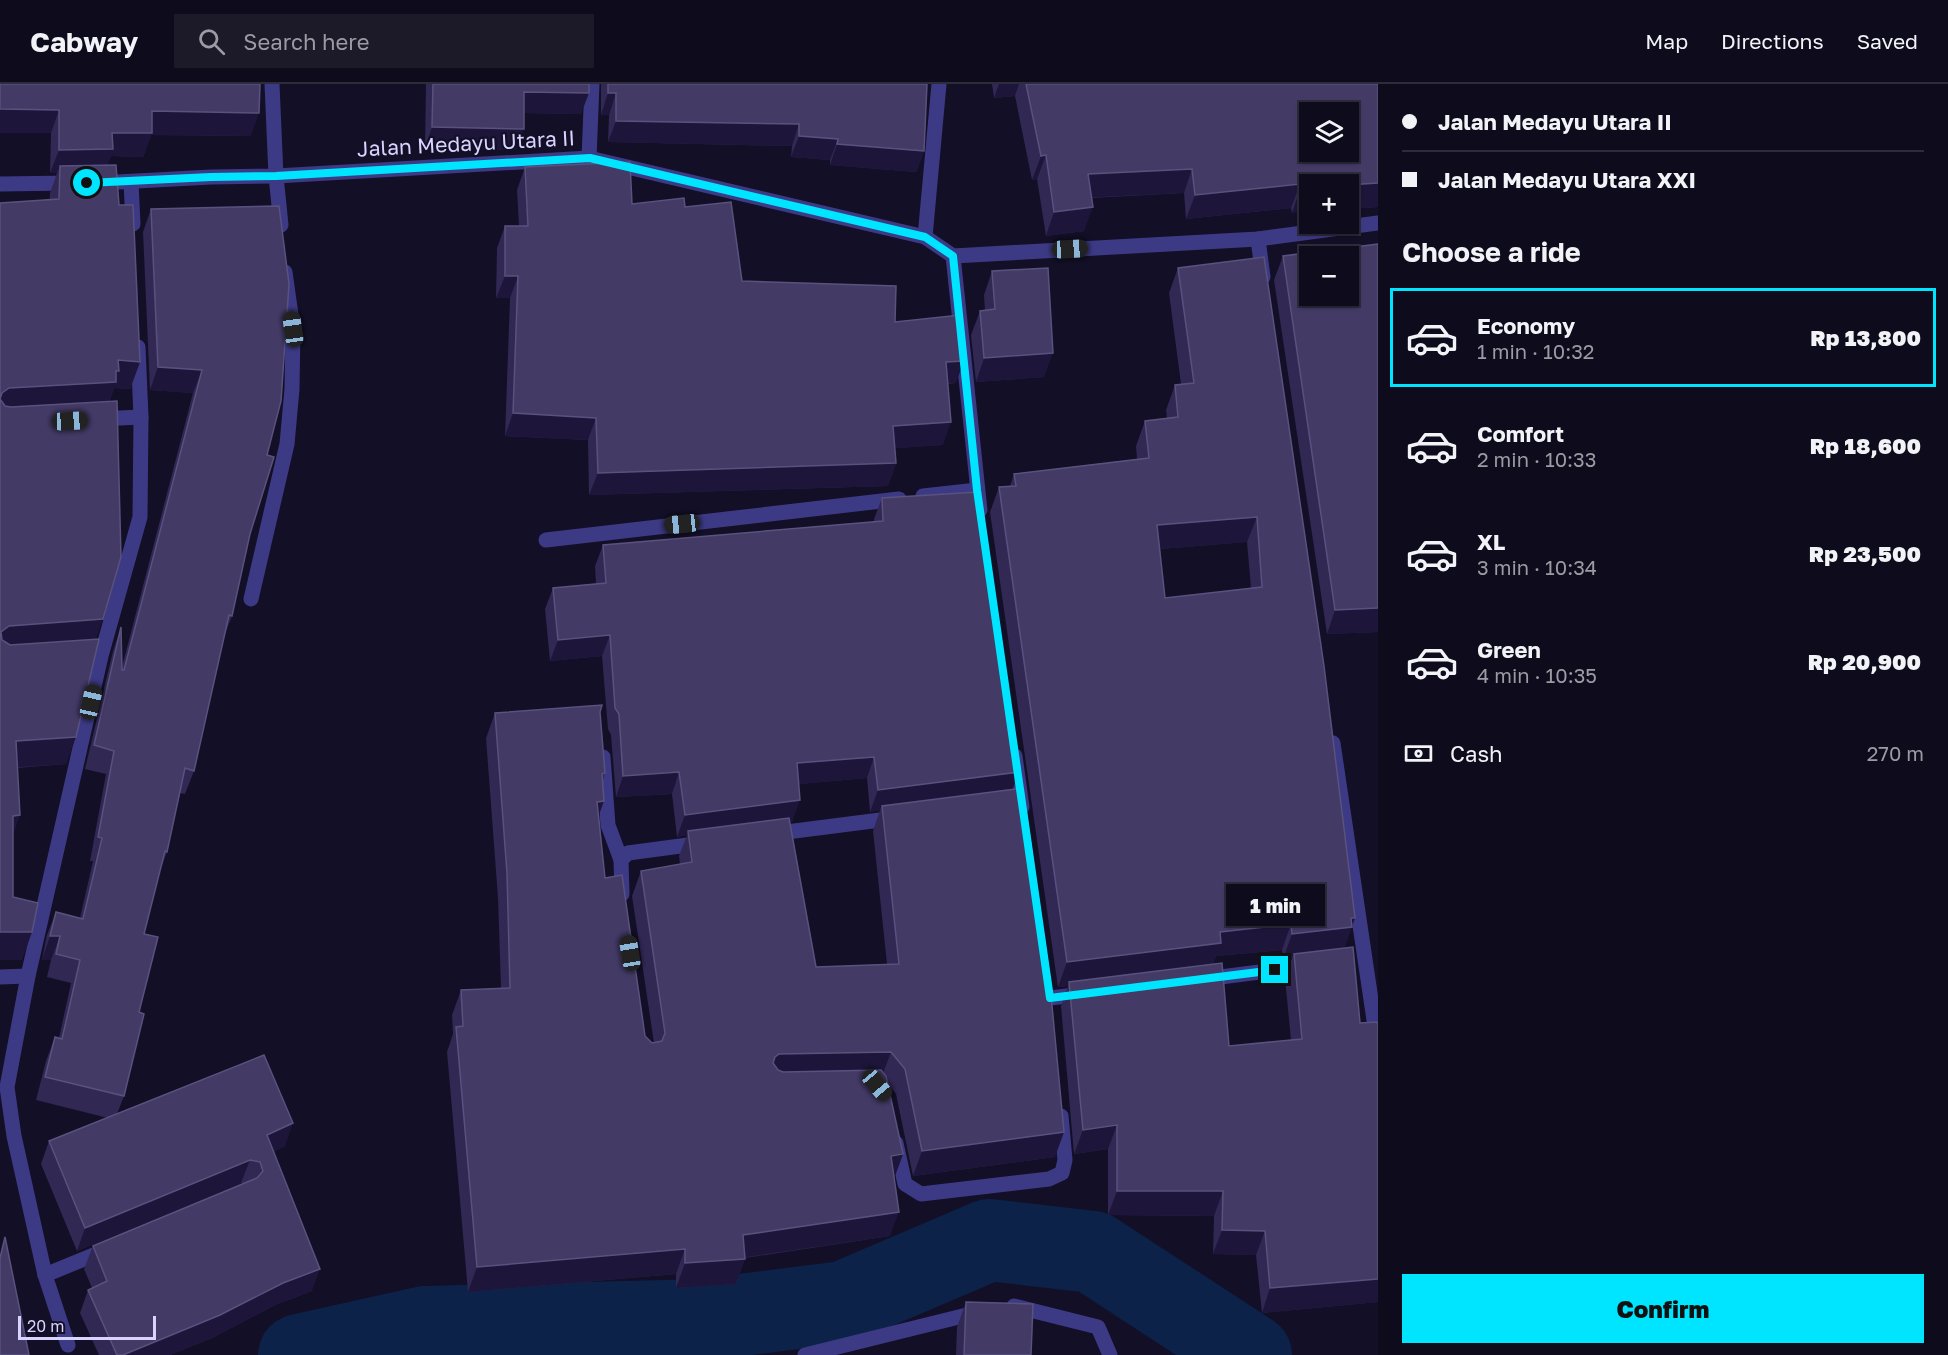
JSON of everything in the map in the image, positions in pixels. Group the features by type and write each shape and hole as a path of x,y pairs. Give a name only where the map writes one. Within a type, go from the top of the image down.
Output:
{"street":[{"path":"251,599 287,444 292,389 293,329 276,176 272,84"},
{"path":"590,158 592,84"},
{"path":"939,84 925,237 953,256 1258,238 1378,223"},
{"name":"Jalan Medayu Utara II","path":"0,184 276,176 590,158 925,237"},
{"path":"131,182 134,241"},
{"path":"1258,238 1267,298"},
{"path":"953,256 982,525"},
{"path":"68,1345 45,1275 14,1136 7,1087 28,976 96,657 140,517 141,417 137,335"},
{"path":"82,420 141,417"},
{"path":"546,540 977,490"},
{"path":"1330,723 1378,1047"},
{"path":"1013,745 1015,803 1025,825"},
{"path":"602,747 608,825 621,860 623,911"},
{"path":"755,837 905,817"},
{"path":"621,860 628,853 720,841"},
{"path":"1190,981 1319,965"},
{"path":"0,977 28,976"},
{"path":"1050,998 1097,992"},
{"path":"893,1129 905,1184 921,1194 1049,1179 1062,1173 1065,1160 1060,1102"},
{"path":"45,1275 118,1245"},
{"path":"805,1355 1008,1304 1098,1327 1110,1355"}],"building":[{"path":"0,84 260,84 259,113 152,111 152,133 112,133 113,149 59,150 59,110 0,109"},
{"path":"433,84 589,84 589,93 524,92 524,129 432,127"},
{"path":"608,84 927,84 924,151 837,144 838,139 799,136 799,124 616,121 616,93 608,93"},
{"path":"1026,84 1378,84 1378,183 1359,184 1359,174 1299,174 1299,184 1195,195 1192,169 1088,174 1093,207 1054,212 1046,155 1041,156"},
{"path":"630,162 632,204 684,198 685,207 731,202 742,281 896,286 895,322 960,315 964,361 946,362 951,422 893,426 896,463 598,473 596,418 513,413 518,276 505,276 505,226 528,226 525,167"},
{"path":"116,165 119,205 133,205 140,362 118,360 119,371 116,371 116,382 9,388 2,393 0,399 0,203 59,199 60,166"},
{"path":"279,206 289,284 281,401 267,455 274,457 250,534 232,616 229,615 194,771 185,768 167,852 165,851 144,934 158,937 139,1012 144,1014 124,1096 45,1077 55,1037 62,1039 80,960 56,954 60,936 50,936 56,912 83,919 102,838 98,837 114,751 94,745 121,627 122,670 124,670 202,370 158,367 151,209"},
{"path":"1378,244 1378,608 1335,610 1283,256 1299,254 1299,306 1359,306 1359,246"},
{"path":"1264,257 1324,666 1355,918 1351,918 1352,927 1292,934 1291,924 1220,932 1221,943 1067,962 999,487 1016,486 1014,474 1149,458 1145,421 1178,417 1175,385 1194,383 1178,268","holes":["1257,517 1262,587 1165,598 1157,525"]},
{"path":"1048,268 1053,353 984,358 980,311 995,309 992,271"},
{"path":"0,399 5,406 11,407 117,401 121,557 103,619 9,626 1,632 2,640 10,645 99,639 76,737 16,741 20,815 13,816 13,897 38,903 32,932 0,932"},
{"path":"978,492 1019,772 878,790 874,757 797,763 800,800 685,815 679,772 623,776 610,635 558,640 553,588 606,583 603,545 883,521 882,498"},
{"path":"602,705 600,712 605,773 602,774 604,801 597,802 605,878 622,875 645,1036 652,1043 662,1041 665,1033 641,871 692,862 688,831 789,818 816,967 899,964 882,806 1023,788 1049,974 1064,1132 922,1151 905,1069 891,1052 779,1054 773,1063 778,1070 783,1072 881,1070 886,1076 903,1154 891,1156 899,1212 743,1235 745,1259 685,1263 685,1249 477,1267 456,1027 463,1026 461,990 510,988 507,873 495,713"},
{"path":"1353,947 1360,1023 1377,1022 1378,1025 1378,1279 1270,1288 1265,1231 1222,1230 1223,1191 1117,1191 1117,1125 1083,1130 1069,982 1222,963 1229,1046 1302,1039 1294,954"},
{"path":"264,1055 293,1123 267,1135 320,1269 283,1283 220,1315 123,1355 117,1355 88,1290 107,1281 93,1246 257,1178 263,1171 260,1162 250,1160 85,1228 49,1141"},
{"path":"5,1237 29,1355 0,1355 0,1258"},
{"path":"966,1302 1033,1304 1031,1355 964,1355"}],"waterway":[{"path":"299,1355 425,1327 702,1320 844,1302 989,1240 1093,1252 1251,1355"}],"route":[{"path":"87,183 276,176 590,158 925,237 953,256 977,490 1050,998 1275,970"}]}
